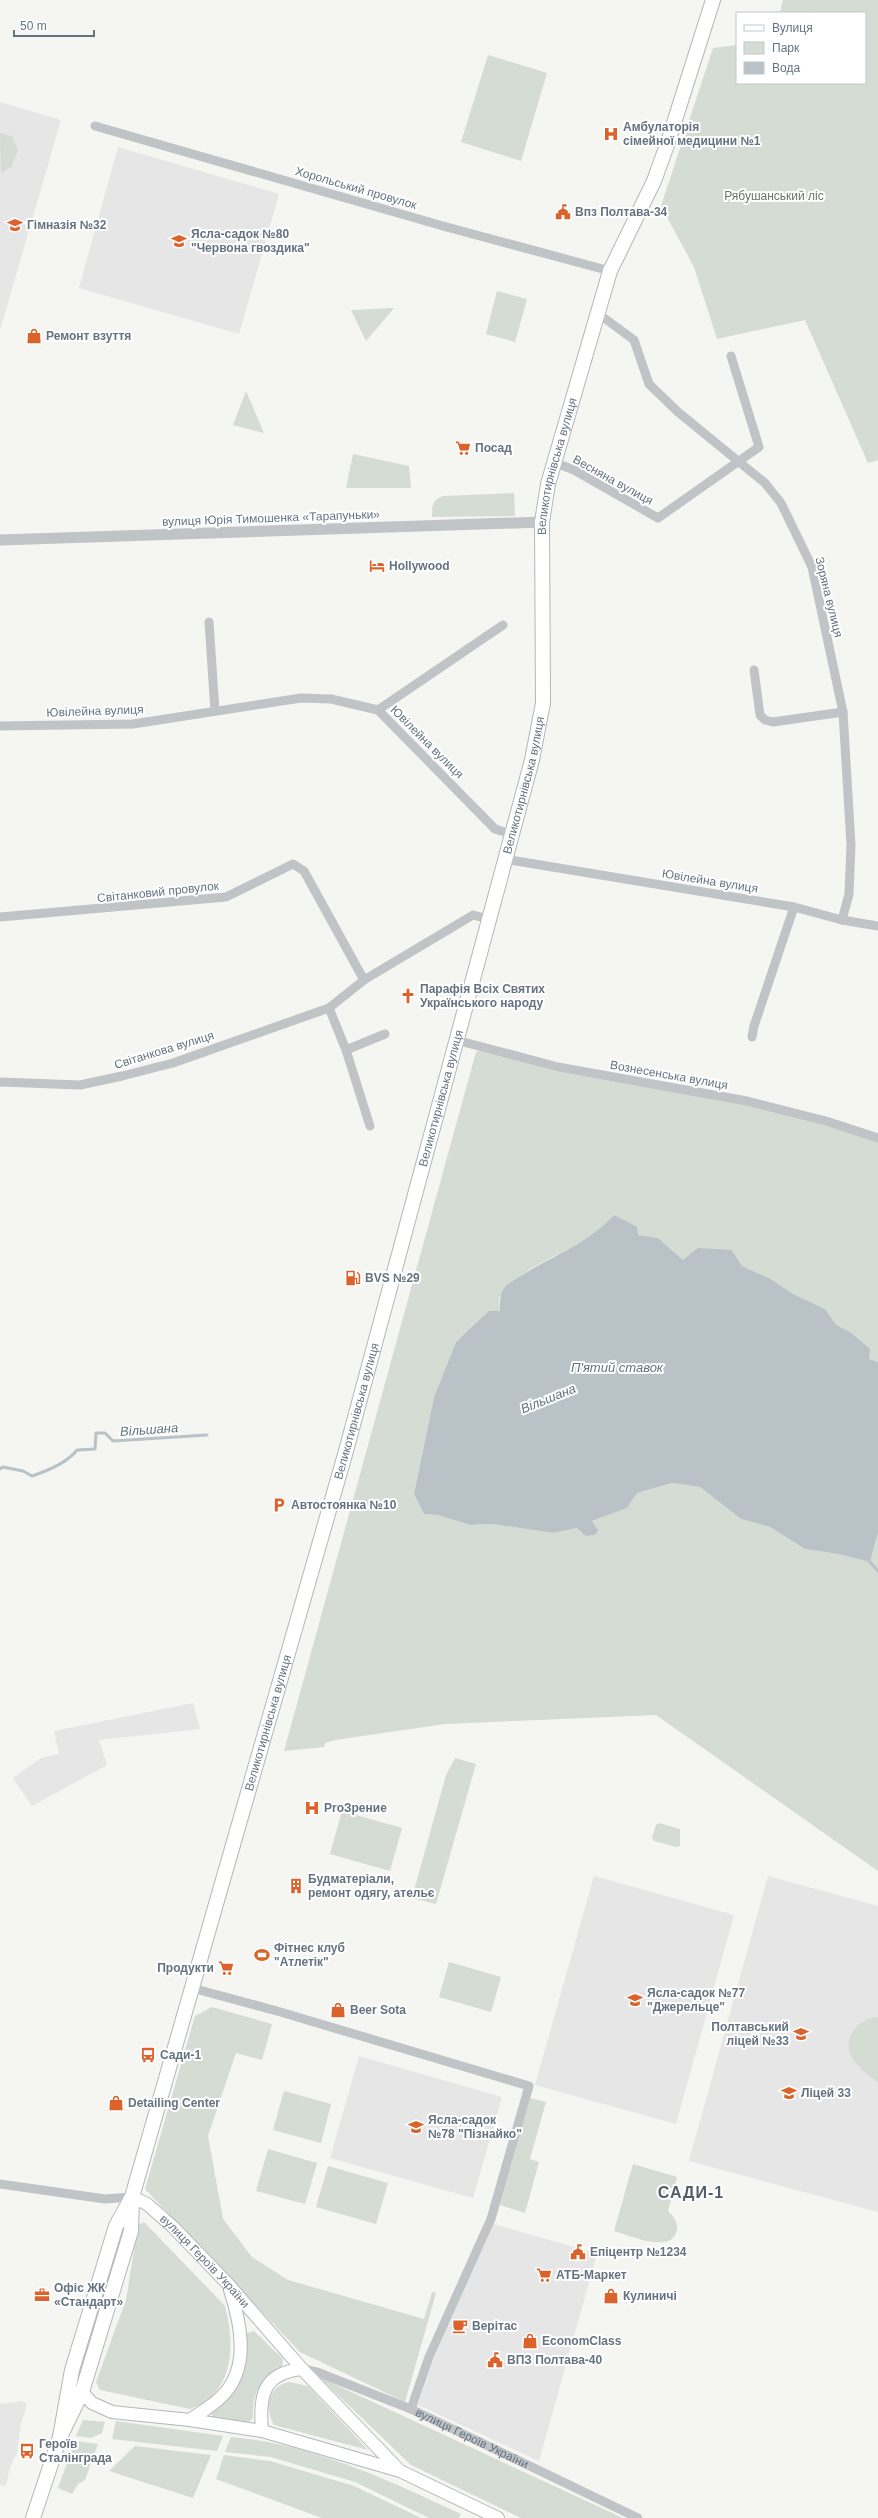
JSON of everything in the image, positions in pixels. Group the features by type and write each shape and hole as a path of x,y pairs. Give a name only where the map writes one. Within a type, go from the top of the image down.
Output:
{"main road":[{"name":"Великотирнівська вулиця","path":"60,2437 70,2378 116,2226 132,2197 346,1451 504,859 532,760 543,703 542,522 553,462 596,312 610,271 659,167 713,0"},
{"name":"Великотирнівська вулиця","path":"33,2518 60,2437 82,2392 131,2231 132,2197"},
{"name":"вулиця Героїв України","path":"132,2197 147,2204 173,2227 228,2284 302,2369 400,2471"},
{"path":"190,2420 220,2398 235,2375 240,2358 240,2328 228,2284"},
{"path":"262,2432 260,2411 266,2386 281,2374 302,2369"},
{"path":"70,2378 82,2392"},
{"name":"вулиця Героїв України","path":"82,2392 92,2403 112,2412 190,2420 262,2432 400,2471 498,2518"}],"street":[{"name":"Хорольський провулок","path":"95,126 443,226 610,271"},
{"name":"Зоряна вулиця","path":"596,312 634,340 649,384 678,412 739,463 766,483 781,503 812,567 843,712 852,845 849,894 842,920"},
{"path":"731,356 759,447 739,463"},
{"name":"Весняна вулиця","path":"553,462 574,470 658,518 739,463"},
{"name":"вулиця Юрія Тимошенка «Тарапуньки»","path":"0,540 542,522"},
{"path":"209,622 215,711"},
{"path":"378,710 502,625"},
{"path":"754,670 760,715 765,720 773,722 843,712"},
{"name":"Ювілейна вулиця","path":"0,726 133,724 311,697 378,710 496,829 511,834"},
{"name":"Ювілейна вулиця","path":"504,859 794,907 842,920 878,926"},
{"name":"Світанковий провулок","path":"0,917 226,897 293,864 304,871 364,980"},
{"path":"752,1037 754,1026 794,907"},
{"name":"Світанкова вулиця","path":"0,1082 80,1085 172,1063 329,1008 364,980 473,915 488,919"},
{"path":"329,1008 346,1050 370,1126"},
{"path":"346,1050 385,1034"},
{"name":"Вознесенська вулиця","path":"456,1040 558,1067 747,1101 826,1121 878,1138"},
{"path":"192,1988 277,2011 529,2086 491,2219 429,2357 411,2409"},
{"path":"0,2184 105,2199 132,2197"},
{"name":"вулиця Героїв України","path":"302,2369 317,2372 411,2409 638,2518"}],"shaded area":[{"name":"Гімназія №32","path":"0,102 61,120 0,330"},
{"name":"Ясла-садок №80 \"Червона гвоздика\"","path":"118,147 279,194 239,334 79,288"},
{"path":"193,1703 200,1729 99,1740 107,1765 32,1806 13,1778 41,1758 59,1754 54,1731"},
{"name":"Ясла-садок №77 \"Джерельце\"","path":"594,1876 734,1915 676,2124 535,2085"},
{"name":"Полтавський ліцей №33","path":"768,1876 878,1906 878,2212 689,2161"},
{"name":"Ясла-садок №78 \"Пізнайко\"","path":"359,2056 502,2097 473,2198 330,2158"},
{"path":"494,2224 597,2254 539,2461 418,2405 434,2358"},
{"path":"22,2401 27,2404 21,2424 17,2453 10,2467 6,2486 0,2485 0,2404"}],"green space":[{"name":"Рябушанський ліс","path":"783,0 878,0 878,460 868,463 805,320 717,339 694,267 661,206 713,48 736,45 736,84 866,84 866,12 780,12"},
{"path":"488,55 547,73 521,161 461,142"},
{"path":"0,133 12,136 18,150 11,167 1,173"},
{"path":"497,291 527,299 515,342 486,334"},
{"path":"394,308 366,341 351,310"},
{"path":"246,391 264,433 233,425"},
{"path":"353,454 409,466 411,488 346,488"},
{"path":"514,493 515,516 432,517 433,504 437,499 443,496"},
{"path":"480,1051 559,1072 759,1107 878,1140 878,1362 869,1359 850,1332 836,1326 825,1309 793,1294 771,1279 742,1266 732,1250 683,1260 658,1238 638,1235 614,1215 585,1240 529,1270 521,1276 499,1297 500,1312 472,1328 456,1342 434,1397 414,1494 424,1514 438,1515 470,1525 492,1524 553,1533 577,1528 585,1536 595,1535 592,1521 627,1508 637,1493 672,1483 700,1487 741,1519 770,1527 805,1549 838,1554 870,1562 878,1533 878,1871 656,1715 445,1724 335,1740 325,1743 324,1747 284,1751 476,1052"},
{"path":"455,1758 476,1764 436,1904 412,1898 446,1775"},
{"path":"342,1811 402,1828 390,1871 330,1854"},
{"path":"659,1823 680,1829 680,1846 676,1847 654,1841 652,1838 656,1825"},
{"path":"449,1962 501,1977 491,2012 439,1997"},
{"path":"212,2007 272,2024 262,2060 236,2053 208,2136 223,2219 252,2257 288,2280 424,2319 432,2292 436,2293 405,2402 300,2352 145,2189 195,2016"},
{"path":"878,2017 878,2083 855,2063 849,2044 850,2037 858,2025 871,2018"},
{"path":"284,2091 331,2104 321,2143 273,2130"},
{"path":"530,2098 546,2102 530,2159 539,2162 525,2213 500,2205"},
{"path":"268,2149 317,2163 305,2204 256,2191"},
{"path":"633,2164 677,2177 668,2211 676,2221 677,2230 673,2237 667,2241 649,2241 614,2231"},
{"path":"328,2166 388,2183 376,2224 316,2207"},
{"path":"144,2222 225,2306 230,2336 228,2366 216,2392 205,2402 190,2409 100,2390 96,2382 126,2300 138,2225"},
{"path":"119,2232 124,2234 113,2277 80,2373 82,2357 109,2275"},
{"path":"254,2331 283,2359 282,2368 268,2377 259,2388 254,2401 253,2418 249,2422 213,2418 211,2412 228,2397 245,2334"},
{"path":"319,2377 623,2518 521,2518 411,2465"},
{"path":"289,2382 308,2386 368,2450 274,2425 269,2411 272,2393 276,2388"},
{"path":"83,2420 105,2422 102,2433 91,2438 76,2436"},
{"path":"116,2421 223,2436 217,2451 112,2439"},
{"path":"231,2437 291,2447 320,2455 378,2477 461,2514 459,2518 429,2518 355,2482 271,2457 225,2452"},
{"path":"75,2441 98,2444 85,2480 78,2484 72,2494 58,2488"},
{"path":"135,2446 211,2455 193,2498 109,2471"},
{"path":"224,2455 270,2461 354,2486 421,2518 322,2518 216,2479"}],"water":[{"name":"П'ятий ставок","path":"614,1215 637,1227 638,1235 658,1238 683,1260 698,1248 732,1250 742,1266 771,1279 793,1294 825,1309 836,1325 850,1332 870,1349 869,1359 878,1362 878,1533 870,1562 838,1554 805,1549 770,1527 741,1519 700,1487 672,1483 637,1493 627,1508 592,1521 598,1530 595,1535 585,1536 577,1528 553,1533 492,1524 470,1525 438,1515 424,1514 414,1494 434,1397 456,1342 489,1311 500,1311 501,1295 508,1285 531,1269 581,1242 604,1225"}],"waterway":[{"name":"Вільшана","path":"0,1469 3,1467 23,1471 32,1476 38,1474 62,1463 77,1450 95,1449 96,1433 105,1433 113,1441 207,1435"},
{"path":"870,1562 878,1571"}],"place":[{"name":"Амбулаторія сімейної медицини №1","path":"611,134"},
{"name":"Впз Полтава-34","path":"563,212"},
{"name":"Гімназія №32","path":"15,225"},
{"name":"Ясла-садок №80 \"Червона гвоздика\"","path":"179,241"},
{"name":"Ремонт взуття","path":"34,336"},
{"name":"Посад","path":"463,448"},
{"name":"Hollywood","path":"377,566"},
{"name":"Парафія Всіх Святих Українського народу","path":"408,996"},
{"name":"BVS №29","path":"353,1278"},
{"name":"Автостоянка №10","path":"279,1505"},
{"name":"ProЗрение","path":"312,1808"},
{"name":"Будматеріали, ремонт одягу, ательє","path":"296,1886"},
{"name":"Фітнес клуб \"Атлетік\"","path":"262,1955"},
{"name":"Продукти","path":"226,1968"},
{"name":"Ясла-садок №77 \"Джерельце\"","path":"635,2000"},
{"name":"Beer Sota","path":"338,2010"},
{"name":"Полтавський ліцей №33","path":"801,2034"},
{"name":"Сади-1","path":"148,2055"},
{"name":"Ліцей 33","path":"789,2093"},
{"name":"Detailing Center","path":"116,2103"},
{"name":"Ясла-садок №78 \"Пізнайко\"","path":"416,2127"},
{"name":"Епіцентр №1234","path":"578,2252"},
{"name":"АТБ-Маркет","path":"544,2275"},
{"name":"Офіс ЖК «Стандарт»","path":"42,2295"},
{"name":"Кулиничі","path":"611,2296"},
{"name":"Верітас","path":"460,2326"},
{"name":"EconomClass","path":"530,2341"},
{"name":"ВПЗ Полтава-40","path":"495,2360"},
{"name":"Героїв Сталінграда","path":"27,2451"}],"district":[{"name":"САДИ-1","path":"691,2192"}]}
